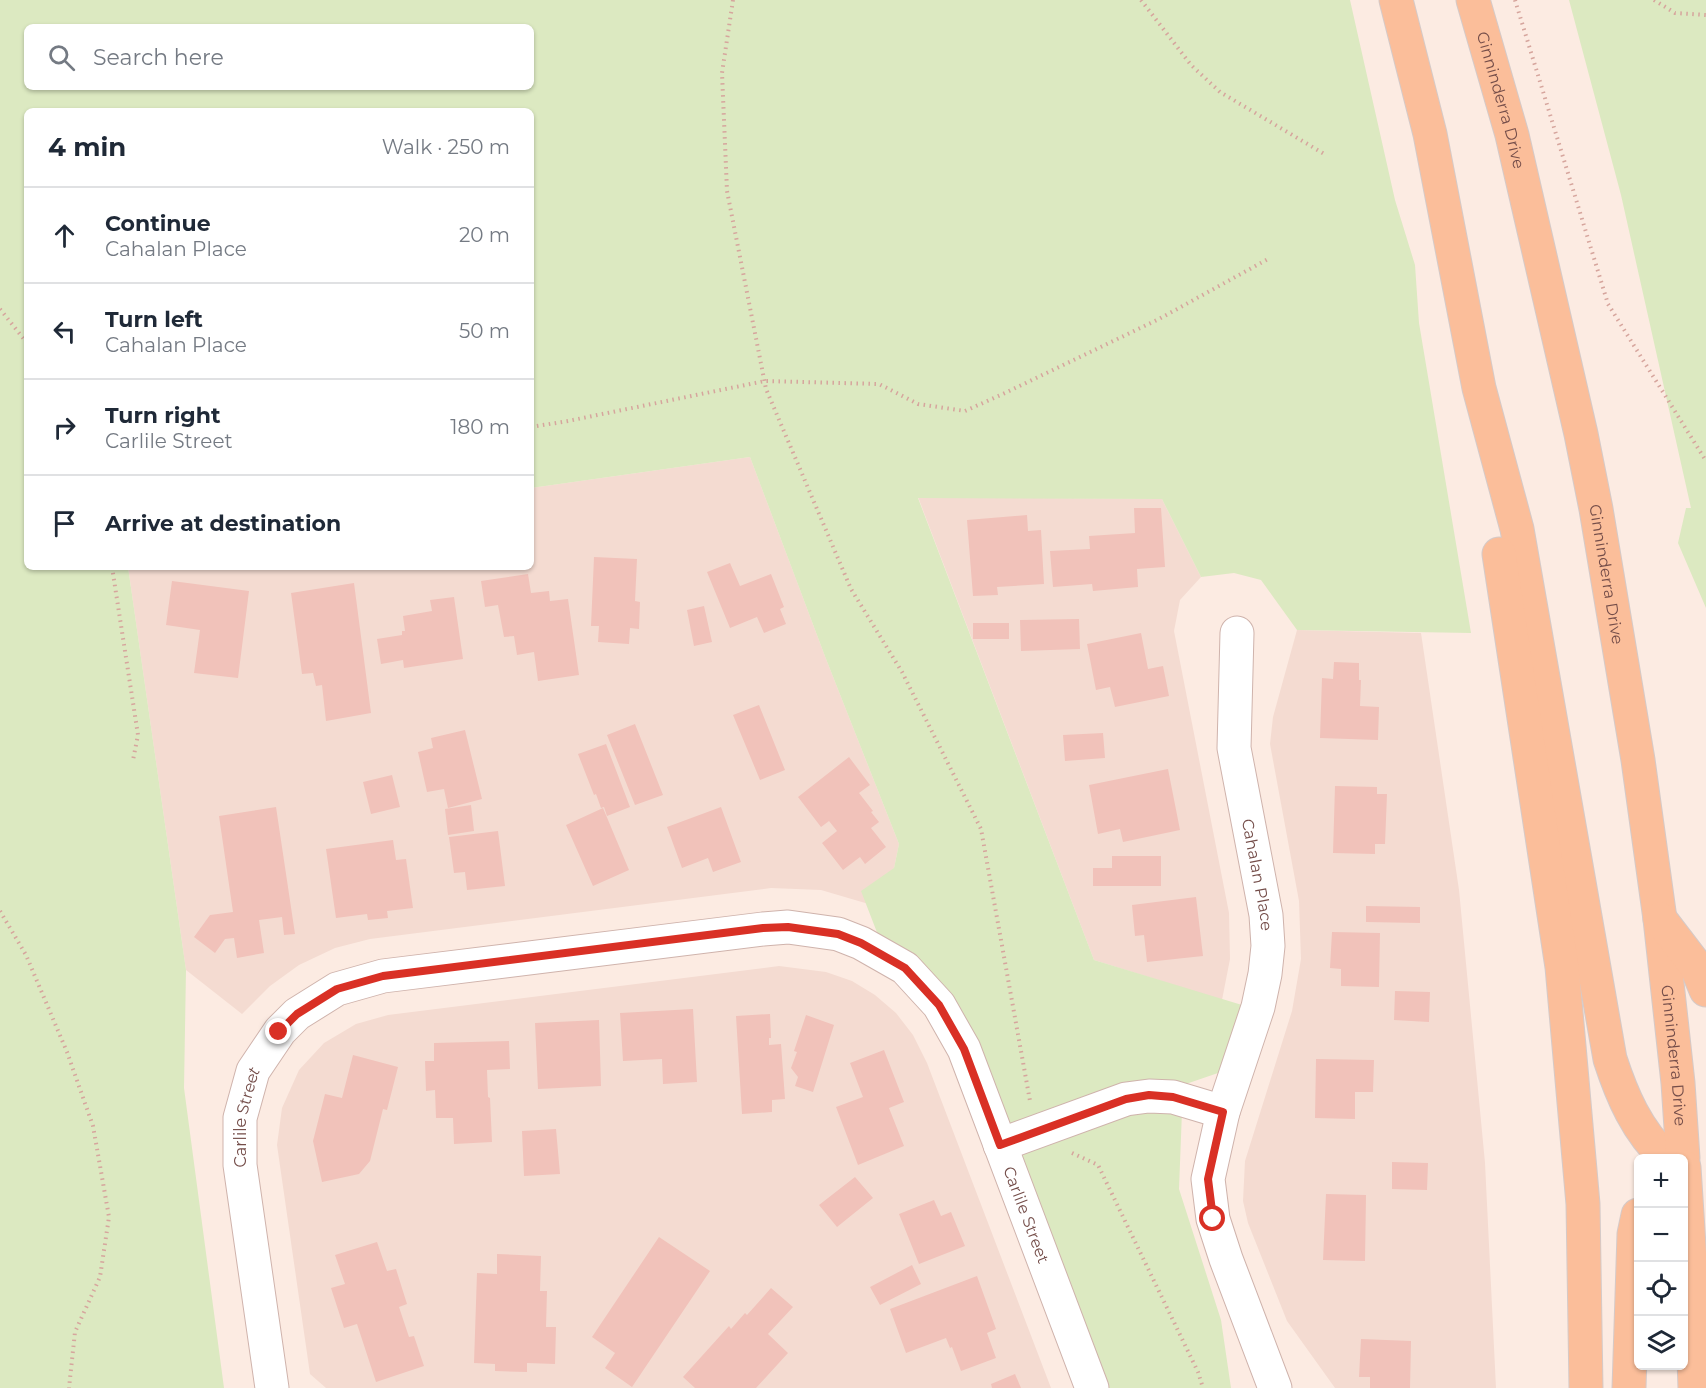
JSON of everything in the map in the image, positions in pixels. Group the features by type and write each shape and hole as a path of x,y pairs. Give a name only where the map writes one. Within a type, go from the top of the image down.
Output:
{"main road":[{"name":"Ginninderra Drive","path":"1396,0 1430,134 1479,388 1517,529 1610,1059 1630,1110 1676,1154"},
{"name":"Ginninderra Drive","path":"1473,0 1512,135 1581,434 1596,509 1638,760 1660,919 1678,1083 1676,1154"},
{"name":"Ginninderra Drive","path":"1479,388 1496,532 1562,967 1583,1204 1586,1388"},
{"path":"1660,919 1696,966 1706,990"},
{"path":"1688,1164 1706,1180"},
{"name":"Ginninderra Drive","path":"1687,1208 1699,1272 1695,1388"},
{"path":"1629,1388 1634,1234"}],"street":[{"name":"Cahalan Place","path":"1237,633 1234,748 1266,915 1268,946 1258,1007 1223,1112 1208,1179 1213,1219 1275,1388"},
{"name":"Carlile Street","path":"272,1388 240,1165 240,1118 253,1071 279,1032 297,1014 337,989 383,976 763,928 788,927 838,934 861,943 905,968 939,1005 964,1049 1092,1388"},
{"path":"1000,1145 1126,1099 1149,1095 1173,1097 1223,1112"}],"path":[{"path":"733,0 722,73 728,191 766,389 851,589 902,672 981,829 1036,1132 1065,1150 1098,1166 1159,1289 1198,1372 1203,1388"},
{"path":"1142,0 1191,65 1220,92 1326,155"},
{"path":"1515,0 1608,304 1706,461"},
{"path":"1654,0 1675,13 1706,15"},
{"path":"534,427 765,381 879,384 918,404 965,411 1159,320 1268,259"},
{"path":"0,309 24,339"},
{"path":"112,570 138,735 133,760"},
{"path":"0,911 26,955 68,1052 93,1126 110,1217 100,1277 75,1332 69,1388"}],"shaded area":[{"path":"750,457 899,844 894,868 872,905 821,890 771,888 370,939 335,948 299,965 270,986 242,1014 186,970 128,570 534,570 534,488"},
{"path":"918,497 1162,499 1201,577 1180,600 1174,631 1229,913 1230,959 1222,1000 1094,960"},
{"path":"1297,630 1421,633 1459,890 1485,1163 1496,1388 1335,1388 1287,1321 1248,1223 1243,1201 1245,1161 1292,1011 1301,959 1299,901 1270,744 1273,717"},
{"path":"779,966 826,972 852,981 875,995 896,1013 913,1035 927,1063 1051,1388 326,1388 310,1374 277,1145 282,1108 299,1070 324,1043 356,1024 388,1015"}],"green space":[{"path":"0,0 1350,0 1395,200 1415,265 1419,323 1471,633 1297,630 1261,580 1234,573 1201,577 1162,499 918,498 1094,960 1242,1005 1218,1073 1183,1085 1179,1189 1221,1320 1231,1388 1107,1388 944,1008 878,935 861,891 894,868 899,844 750,457 534,488 534,108 24,108 24,570 128,570 186,970 184,1088 224,1388 0,1388"},
{"path":"1569,0 1706,0 1706,608 1678,543 1686,508 1691,508 1621,195"}],"building":[{"path":"1134,508 1161,508 1165,567 1137,569 1138,587 1093,591 1092,584 1053,587 1050,551 1090,549 1089,536 1135,533"},
{"path":"1027,515 1028,531 1041,530 1044,584 997,587 998,595 973,596 967,520"},
{"path":"594,557 637,559 635,601 640,602 639,629 630,628 629,644 598,642 599,626 591,626"},
{"path":"730,563 740,586 771,574 784,607 780,609 786,624 764,633 757,617 730,628 707,572"},
{"path":"528,574 531,593 549,591 550,601 568,599 579,675 538,681 534,652 517,655 514,636 504,637 498,605 485,607 481,581"},
{"path":"172,581 249,591 238,678 194,673 200,630 166,625"},
{"path":"354,583 371,713 326,721 322,685 316,686 313,673 302,674 291,593"},
{"path":"454,597 463,659 404,668 403,660 381,664 377,639 402,635 402,631 405,631 403,616 432,611 430,600"},
{"path":"704,606 712,642 694,646 687,610"},
{"path":"1079,619 1080,649 1021,651 1020,620"},
{"path":"973,623 1009,623 1009,639 973,639"},
{"path":"1141,633 1148,669 1163,666 1169,696 1115,707 1110,687 1096,690 1087,644"},
{"path":"1334,662 1359,663 1360,706 1379,707 1378,740 1320,738 1322,678 1333,679"},
{"path":"759,705 785,770 760,780 733,715"},
{"path":"635,724 663,795 635,805 607,735"},
{"path":"465,730 482,799 448,808 444,789 427,792 418,752 433,748 431,738"},
{"path":"1103,733 1105,758 1065,761 1063,735"},
{"path":"606,744 630,807 607,816 596,794 594,795 578,754"},
{"path":"849,757 870,785 859,793 879,822 871,828 886,847 865,864 860,857 843,870 822,843 837,831 829,821 821,827 798,797"},
{"path":"1168,769 1180,830 1123,842 1120,829 1098,834 1089,785"},
{"path":"392,775 400,807 371,814 363,782"},
{"path":"1335,786 1377,787 1377,794 1387,794 1385,844 1375,844 1375,854 1333,853"},
{"path":"471,805 474,831 448,835 445,809"},
{"path":"276,807 295,934 284,935 282,917 259,920 264,953 237,958 234,938 225,939 215,953 194,937 210,915 233,912 219,816"},
{"path":"721,807 741,862 713,872 708,858 682,868 667,827"},
{"path":"603,808 629,870 593,886 566,825"},
{"path":"498,831 505,886 467,890 465,872 454,873 449,837"},
{"path":"393,840 396,860 406,859 413,908 387,911 388,918 368,920 367,914 336,918 326,849"},
{"path":"1112,856 1161,856 1161,886 1093,886 1093,868 1112,868"},
{"path":"1196,897 1203,956 1147,962 1144,935 1135,936 1132,905"},
{"path":"1366,906 1420,907 1420,923 1366,922"},
{"path":"1332,932 1380,933 1379,987 1341,986 1341,969 1330,968"},
{"path":"1395,991 1430,992 1429,1022 1394,1020"},
{"path":"693,1009 697,1082 663,1084 662,1059 623,1061 620,1013"},
{"path":"770,1014 769,1045 781,1044 785,1099 772,1100 772,1112 742,1114 736,1016"},
{"path":"806,1015 834,1025 813,1092 795,1086 798,1077 791,1068"},
{"path":"599,1020 601,1086 538,1089 535,1023"},
{"path":"509,1041 510,1069 487,1070 492,1142 454,1144 453,1118 436,1118 435,1090 426,1091 425,1061 434,1061 434,1043"},
{"path":"884,1050 904,1102 889,1108 904,1146 858,1165 836,1107 863,1097 850,1063"},
{"path":"353,1055 398,1067 387,1110 383,1109 370,1161 359,1174 322,1182 313,1141 325,1094 342,1098"},
{"path":"1316,1059 1374,1060 1373,1092 1355,1092 1355,1119 1315,1118"},
{"path":"556,1129 560,1174 524,1176 522,1131"},
{"path":"1392,1162 1428,1163 1427,1190 1392,1189"},
{"path":"855,1177 873,1198 837,1227 819,1205"},
{"path":"1326,1194 1366,1195 1365,1261 1323,1260"},
{"path":"934,1200 941,1216 951,1212 965,1246 919,1264 899,1214"},
{"path":"659,1237 710,1271 632,1387 605,1368 615,1353 592,1337"},
{"path":"377,1242 387,1271 396,1269 407,1304 399,1307 409,1337 414,1336 424,1366 376,1382 357,1324 344,1328 331,1288 345,1284 335,1255"},
{"path":"497,1254 541,1256 540,1291 547,1291 546,1327 556,1327 555,1364 527,1363 527,1372 495,1371 495,1364 474,1363 477,1273 497,1274"},
{"path":"912,1265 921,1284 880,1305 870,1287"},
{"path":"977,1276 996,1329 987,1333 996,1358 961,1371 946,1338 906,1353 890,1309"},
{"path":"771,1288 793,1307 768,1334 788,1353 756,1388 695,1388 683,1377 729,1326 731,1329 745,1313 747,1315"},
{"path":"1361,1339 1411,1341 1410,1388 1370,1388 1370,1377 1359,1377"},
{"path":"1015,1374 1021,1388 992,1388 991,1384"}],"route":[{"path":"279,1032 297,1014 337,989 383,976 763,928 788,927 838,934 861,943 905,968 939,1005 964,1049 1000,1145 1126,1099 1149,1095 1173,1097 1223,1112 1208,1179 1213,1219"}]}
